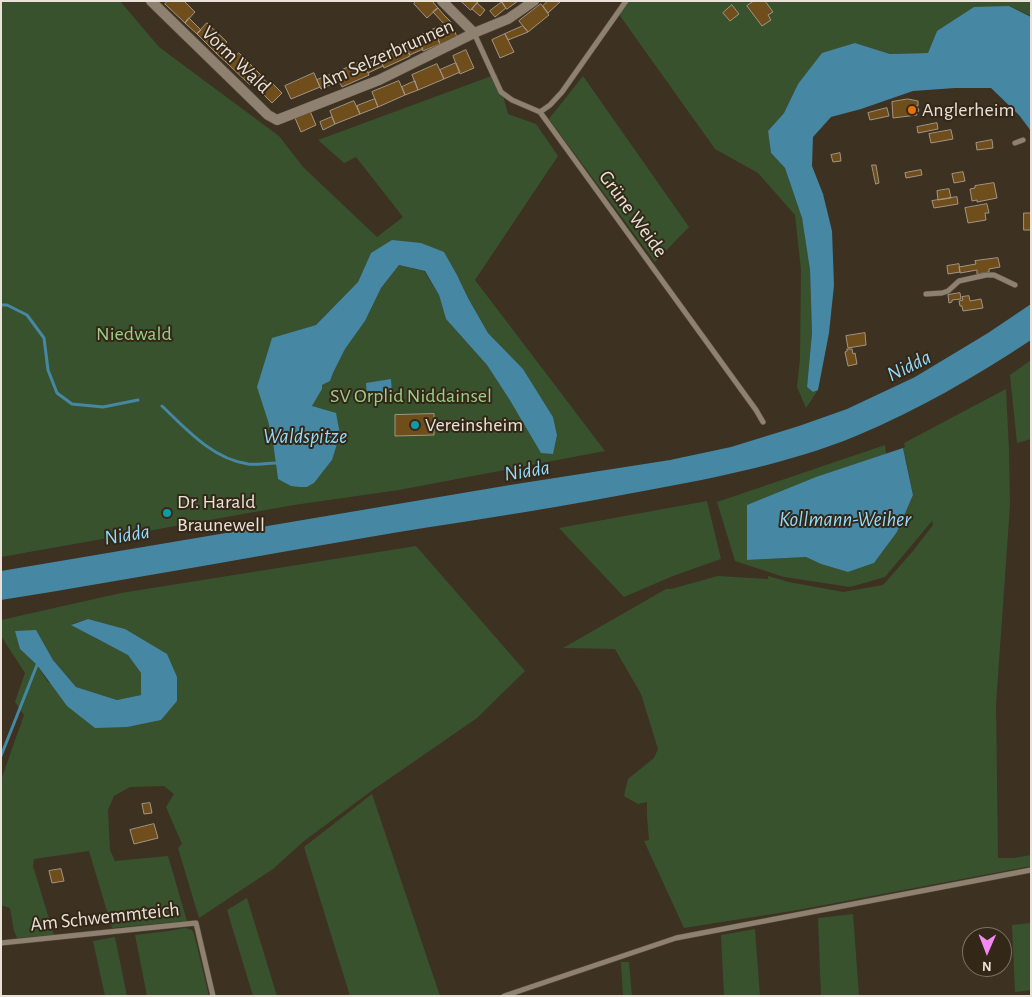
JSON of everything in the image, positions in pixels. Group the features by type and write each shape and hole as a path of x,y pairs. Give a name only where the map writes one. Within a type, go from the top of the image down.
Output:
{"street":[{"name":"Vorm Wald","path":"151,1 268,115 278,120"},
{"path":"442,1 474,33"},
{"name":"Am Selzerbrunnen","path":"278,120 379,80 474,33 508,19 534,1"}],"lane":[{"path":"474,33 500,92 512,100 540,112 550,105 562,92 626,1"},
{"name":"Grüne Weide","path":"540,112 740,387 763,422"},
{"path":"1015,143 1022,140"},
{"path":"926,294 942,294 959,281 986,275 994,276 1015,285"},
{"path":"504,996 676,938 1031,870"},
{"name":"Am Schwemmteich","path":"1,943 196,923 213,996"}],"green space":[{"name":"Niedwald","path":"1,1 120,1 159,47 279,136 303,167 377,237 403,217 356,157 344,163 318,140 497,74 508,114 536,124 558,156 475,280 605,451 399,490 294,505 1,557","holes":["371,253 457,275 488,333 523,369 553,417 557,435 511,402 487,365 446,319 439,295 424,271 399,265 381,288 365,321 345,349 330,381 322,385 322,389 312,406 332,460 314,483 307,487 278,479 268,421 272,339 316,325 358,282"]},
{"path":"626,1 1031,1 1031,16 1009,6 937,31 928,53 890,54 855,43 798,84 784,113 768,131 771,153 785,168 802,218 810,270 812,333 807,387 813,392 818,390 806,408 797,387 800,359 801,270 795,215 758,173 715,149 618,13"},
{"path":"583,76 689,227 655,262 549,119"},
{"path":"1031,360 1031,439 1017,443 1010,375"},
{"path":"1006,389 1010,505 996,704 998,858 1031,855 1031,866 798,910 684,928 644,841 649,840 647,802 638,804 624,796 628,779 654,758 658,749 641,694 615,649 563,648 666,589 718,576 768,579 768,576 843,592 883,585 933,525 932,521 885,577 850,587 784,577 735,561 717,502 885,445 886,454 816,478 747,560 806,557 821,564 848,572 874,563 897,532 913,495 903,448 905,447 904,443"},
{"path":"707,501 721,559 673,576 624,597 559,528"},
{"path":"416,546 525,671 477,718 370,792 304,841 273,869 199,918 178,848 182,844 166,807 174,794 164,786 130,787 114,796 108,810 110,850 115,861 168,856 187,921 112,928 89,851 34,859 33,866 54,935 17,938 10,908 1,905 1,780 24,715 15,702 25,673 1,636 1,620 121,593","holes":["88,619 125,629 161,720 48,682 37,665 20,649 16,631 36,631 53,660 76,687 117,700 141,695 141,673 128,654 72,624"]},
{"path":"372,794 440,996 350,996 304,847"},
{"path":"247,898 277,996 253,996 227,910"},
{"path":"853,914 859,996 821,996 818,918"},
{"path":"1031,923 1031,990 1015,992 1012,925"},
{"path":"185,928 192,930 194,934 209,996 147,996 135,935"},
{"path":"755,929 760,996 724,996 721,935"},
{"path":"115,937 127,996 105,996 93,941"},
{"path":"621,962 629,962 632,996 623,996"}],"water":[{"path":"1009,6 1031,17 1031,131 1019,115 991,88 955,88 913,91 831,117 813,137 812,166 823,194 832,231 834,285 829,333 818,390 813,392 807,387 812,333 810,270 802,218 785,168 771,153 768,131 784,113 798,84 822,53 855,43 890,54 928,53 937,31 974,7"},
{"name":"Waldspitze","path":"392,240 421,243 444,252 488,333 523,369 553,417 557,435 553,454 541,453 487,365 446,319 439,295 425,271 399,265 381,288 365,321 345,349 330,381 322,385 322,389 312,406 336,413 340,434 332,460 314,483 307,487 291,486 278,479 268,421 257,387 272,338 316,325 358,282 371,253"},
{"path":"1031,304 1031,340 1010,354 946,392 879,426 831,446 780,462 702,480 587,501 1,600 1,571 510,485 670,460 731,447 847,409 915,377 988,333"},
{"path":"391,379 392,394 367,398 366,383"},
{"name":"Kollmann-Weiher","path":"903,448 913,495 897,532 874,563 848,572 821,564 806,557 747,560 747,505 816,477"},
{"path":"88,619 125,629 167,654 177,677 177,701 161,720 127,727 95,728 67,706 37,665 20,649 15,631 36,630 53,660 76,687 117,700 141,695 141,673 128,655 71,625"}],"building":[{"path":"168,1 184,1 195,12 185,23 165,4"},
{"path":"416,1 432,1 438,8 427,18 414,4"},
{"path":"461,1 479,1 471,10"},
{"path":"501,1 518,1 507,9"},
{"path":"548,1 561,1 548,13 543,6"},
{"path":"754,1 765,1 773,12 768,15 771,20 762,26 747,6"},
{"path":"502,2 506,8 495,17 490,11"},
{"path":"477,3 485,10 480,16 472,9"},
{"path":"541,4 549,15 528,32 519,21"},
{"path":"732,5 739,14 730,21 723,13"},
{"path":"438,8 451,22 445,25 433,12"},
{"path":"189,18 201,30 197,34 185,23"},
{"path":"451,22 457,37 440,44 434,29"},
{"path":"207,23 227,42 216,53 197,34"},
{"path":"523,26 528,32 508,40 505,34"},
{"path":"434,29 440,44 423,51 417,37"},
{"path":"505,34 514,52 500,58 492,40"},
{"path":"419,41 423,49 410,55 406,47"},
{"path":"404,43 410,56 384,68 378,54"},
{"path":"221,48 233,59 228,64 216,53"},
{"path":"466,50 474,68 460,74 453,56"},
{"path":"239,53 261,75 250,85 228,64"},
{"path":"380,58 383,66 368,73 364,65"},
{"path":"363,61 369,75 342,87 335,73"},
{"path":"456,63 460,72 444,79 440,70"},
{"path":"437,64 444,79 418,90 412,75"},
{"path":"314,73 320,87 291,99 285,86"},
{"path":"335,73 339,81 321,89 317,80"},
{"path":"260,76 271,86 267,90 256,80"},
{"path":"399,81 405,95 378,107 372,92"},
{"path":"415,81 418,90 405,95 402,87"},
{"path":"273,84 282,93 272,103 263,94"},
{"path":"375,99 378,107 360,114 357,106"},
{"path":"908,99 918,101 918,106 915,106 919,111 916,112 917,115 893,118 892,102"},
{"path":"354,101 360,114 335,124 330,111"},
{"path":"887,108 889,116 870,120 868,113"},
{"path":"310,111 316,125 301,132 295,118"},
{"path":"332,117 335,124 323,130 320,122"},
{"path":"937,123 938,129 918,133 917,127"},
{"path":"951,130 953,139 931,143 929,134"},
{"path":"992,140 993,148 977,150 976,143"},
{"path":"840,153 841,161 833,162 831,155"},
{"path":"872,165 876,165 879,183 876,184"},
{"path":"921,170 922,175 906,178 905,173"},
{"path":"963,172 965,181 954,183 952,174"},
{"path":"994,183 997,198 977,202 977,200 972,201 970,189 975,188 975,186"},
{"path":"949,189 951,198 938,200 937,191"},
{"path":"957,197 958,204 934,208 932,201"},
{"path":"987,204 989,213 985,213 986,220 968,223 965,208"},
{"path":"1024,213 1031,213 1031,230 1024,230"},
{"path":"998,258 1000,267 989,269 989,272 977,274 977,270 960,273 959,267 976,264 975,261"},
{"path":"959,264 960,272 948,274 947,266"},
{"path":"960,293 961,299 952,300 949,303 948,295"},
{"path":"969,296 970,301 981,299 983,308 963,311 959,301 963,300 962,297"},
{"path":"865,333 866,345 848,348 846,336"},
{"path":"847,349 852,349 853,354 855,353 857,364 848,366 845,352"},
{"name":"Vereinsheim","path":"434,414 434,435 395,436 395,415"},
{"path":"150,803 152,813 144,814 142,804"},
{"path":"154,824 158,838 134,844 130,830"},
{"path":"61,869 64,881 52,883 49,871"}],"waterway":[{"path":"1,305 7,305 27,315 44,338 48,370 57,393 72,404 103,407 138,400"},
{"path":"162,406 201,442 223,456 248,464 276,463"},
{"path":"1,756 37,665"}],"place":[{"name":"Anglerheim","path":"912,110"},
{"name":"Vereinsheim","path":"415,425"},
{"name":"Dr. Harald Braunewell","path":"167,513"}],"water label":[{"name":"Nidda","path":"909,366"},
{"name":"Nidda","path":"527,471"},
{"name":"Nidda","path":"127,535"}],"park label":[{"name":"SV Orplid Niddainsel","path":"411,396"}]}
